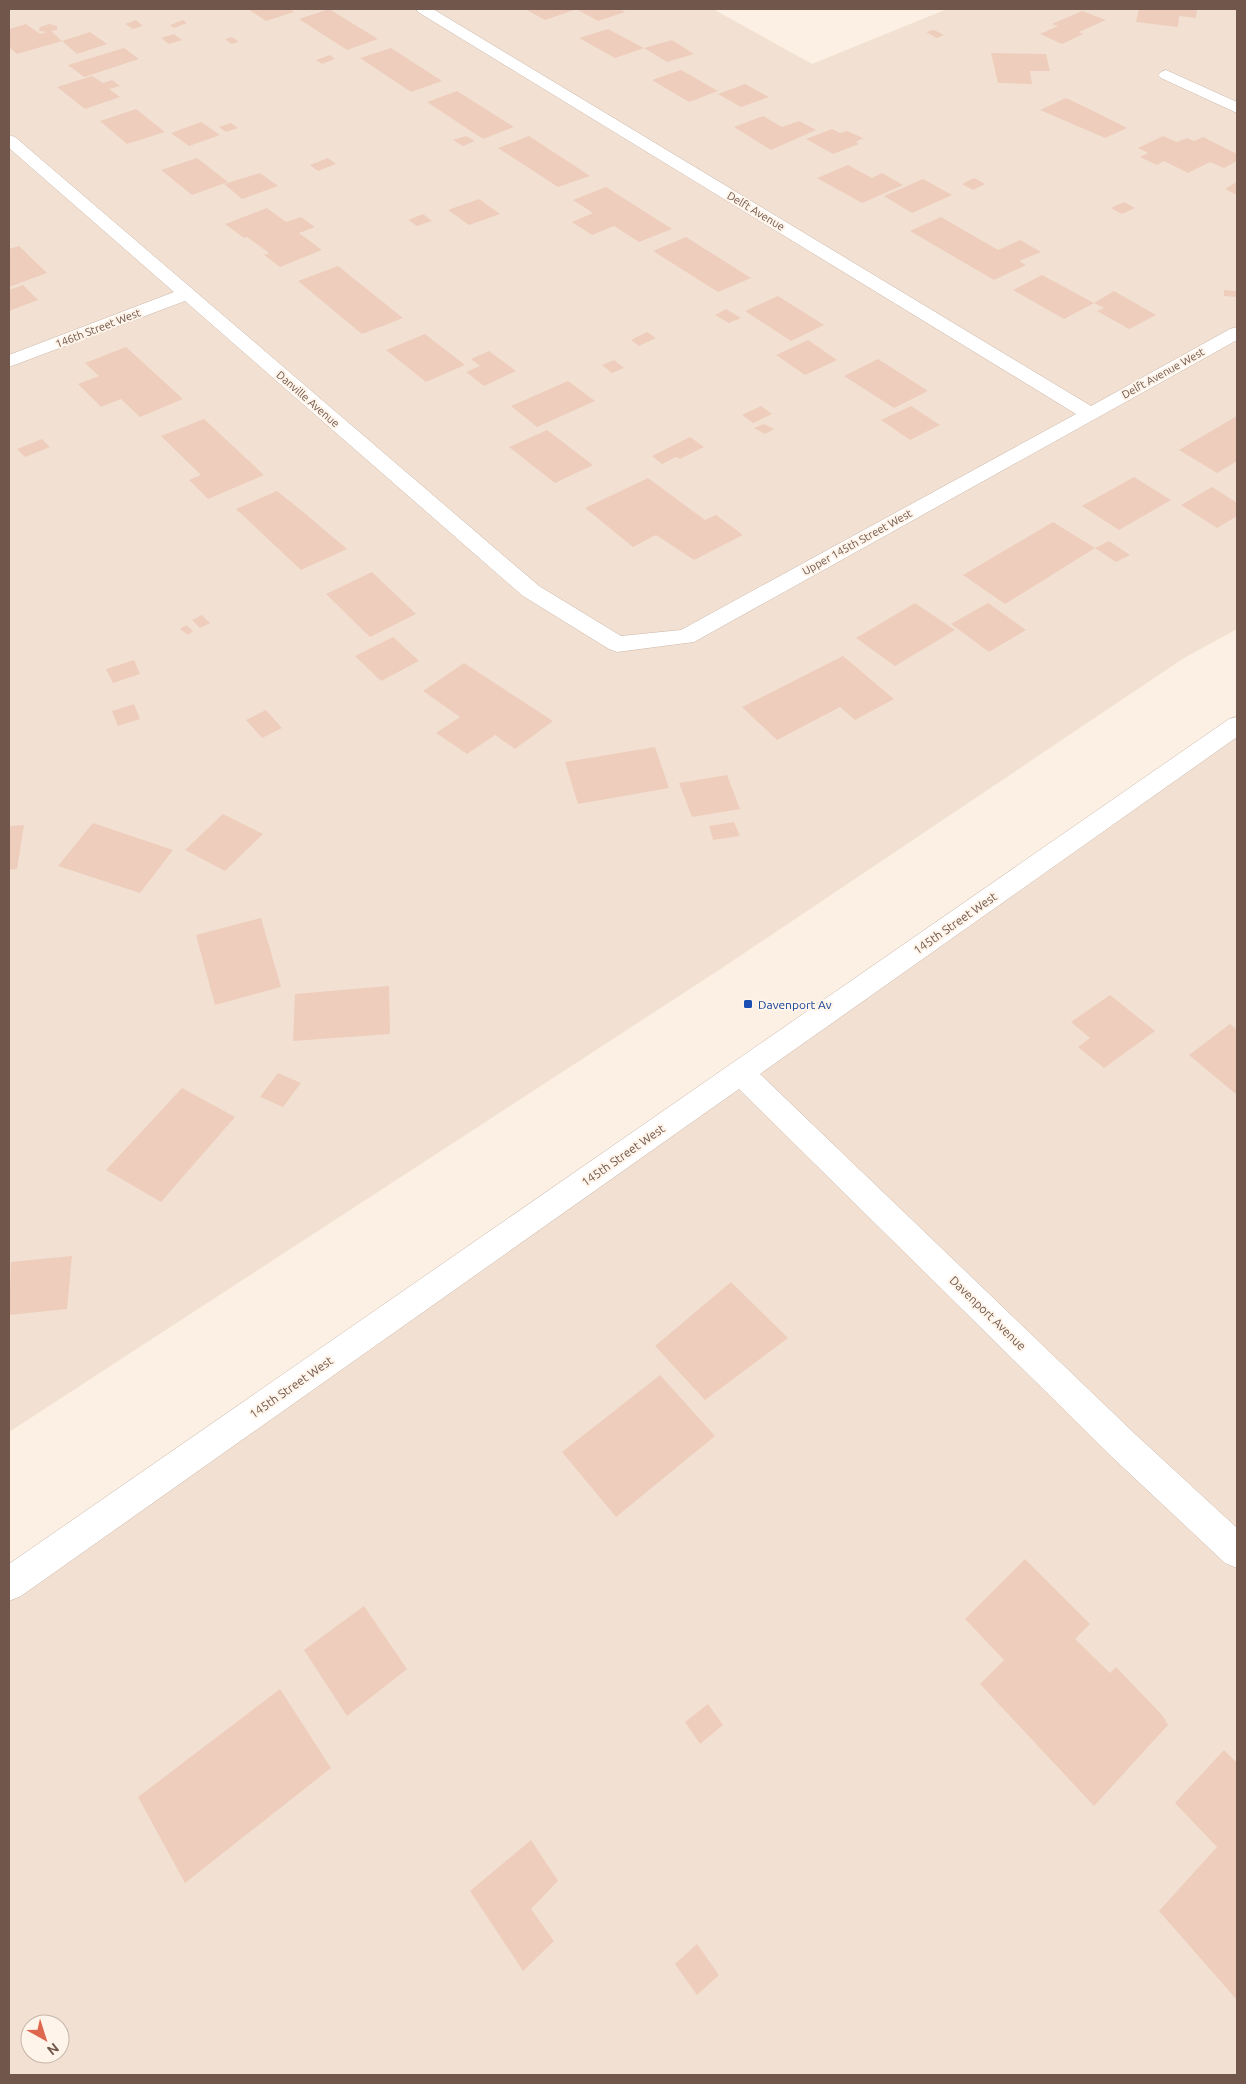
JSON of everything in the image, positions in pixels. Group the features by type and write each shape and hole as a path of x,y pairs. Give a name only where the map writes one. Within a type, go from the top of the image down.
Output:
{"street":[{"name":"Delft Avenue","path":"423,9 1089,414"},
{"path":"1166,75 1237,108"},
{"name":"Danville Avenue","path":"9,140 531,591 617,644"},
{"name":"146th Street West","path":"9,361 187,294"},
{"name":"Delft Avenue West","path":"1089,414 1237,333"},
{"name":"Upper 145th Street West","path":"617,644 686,636 1089,414"},
{"name":"145th Street West","path":"9,1584 1237,726"},
{"name":"Davenport Avenue","path":"741,1073 1123,1445 1237,1551"}],"shaded area":[{"path":"9,9 713,9 812,64 947,9 1237,9 1237,629 1184,658 719,970 9,1432"},
{"path":"1237,726 1237,2075 9,2075 9,1584"}],"building":[{"path":"248,9 290,9 294,12 266,21"},
{"path":"329,9 378,39 347,50 299,19"},
{"path":"525,9 571,9 574,10 545,20"},
{"path":"576,9 619,9 625,12 598,21"},
{"path":"1139,9 1197,9 1196,18 1179,16 1178,27 1136,22"},
{"path":"1082,11 1106,20 1079,32 1083,34 1062,44 1040,34 1058,26 1052,24"},
{"path":"136,20 143,26 133,29 125,24"},
{"path":"183,20 187,23 174,28 170,25"},
{"path":"26,24 40,34 47,32 39,31 40,27 49,24 57,26 57,30 51,31 62,41 17,54 9,47 9,29"},
{"path":"608,29 644,48 615,58 579,38"},
{"path":"934,30 944,35 937,38 926,32"},
{"path":"90,32 107,44 77,54 62,41"},
{"path":"174,34 182,40 169,44 161,38"},
{"path":"232,37 239,42 231,44 225,39"},
{"path":"672,40 694,54 667,62 644,48"},
{"path":"124,48 139,59 84,77 68,65"},
{"path":"391,48 442,81 411,92 360,58"},
{"path":"991,53 1046,54 1050,71 1030,71 1032,84 998,83"},
{"path":"330,55 335,59 322,64 316,60"},
{"path":"681,70 718,91 689,102 652,80"},
{"path":"92,76 103,83 112,80 120,86 109,89 120,97 85,109 57,87"},
{"path":"745,84 769,97 741,107 718,94"},
{"path":"457,91 514,127 483,139 427,102"},
{"path":"1066,98 1127,128 1105,138 1040,110"},
{"path":"136,109 165,132 127,144 100,121"},
{"path":"763,116 782,127 799,121 816,130 771,150 734,127"},
{"path":"201,122 220,135 189,146 171,133"},
{"path":"231,123 238,128 226,132 219,127"},
{"path":"832,129 840,133 847,131 863,138 856,142 859,144 833,154 806,139"},
{"path":"466,136 475,141 463,146 453,140"},
{"path":"529,136 590,176 558,187 498,148"},
{"path":"1163,136 1177,142 1187,138 1194,141 1203,137 1237,154 1237,161 1224,168 1210,162 1188,173 1164,161 1157,165 1140,157 1148,153 1138,148"},
{"path":"197,158 228,182 192,195 161,170"},
{"path":"328,158 336,164 318,171 310,165"},
{"path":"848,165 872,178 882,173 903,185 862,203 817,178"},
{"path":"260,173 278,186 242,199 224,184"},
{"path":"974,178 985,184 973,190 962,184"},
{"path":"923,179 952,195 912,213 884,196"},
{"path":"1237,181 1237,195 1225,189 1235,183"},
{"path":"606,187 672,229 639,242 614,226 592,235 572,222 593,213 573,200"},
{"path":"479,199 500,214 469,225 448,210"},
{"path":"1124,202 1135,208 1122,214 1111,208"},
{"path":"267,208 286,222 301,217 315,227 299,233 322,250 280,267 264,255 269,253 225,224"},
{"path":"423,214 432,221 417,226 408,220"},
{"path":"941,217 998,250 1020,240 1041,252 1019,261 1026,265 994,280 910,231"},
{"path":"686,237 751,278 718,292 653,251"},
{"path":"19,246 47,273 9,287 9,249"},
{"path":"338,266 403,318 362,334 298,281"},
{"path":"1042,275 1094,303 1064,319 1013,290"},
{"path":"23,285 38,300 9,311 9,290"},
{"path":"1224,290 1237,291 1237,297 1224,296"},
{"path":"1114,291 1156,315 1129,329 1097,311 1104,308 1094,303"},
{"path":"778,296 824,325 791,341 745,311"},
{"path":"726,309 741,318 729,323 715,315"},
{"path":"647,332 656,338 639,346 631,340"},
{"path":"425,334 465,365 426,382 386,350"},
{"path":"808,340 837,360 805,375 776,355"},
{"path":"126,347 183,399 140,417 121,399 101,407 78,384 99,376 85,363"},
{"path":"489,351 516,371 484,386 466,372 480,366 471,359"},
{"path":"878,359 928,391 894,408 844,376"},
{"path":"614,360 624,368 612,373 602,365"},
{"path":"568,381 595,401 537,427 511,406"},
{"path":"761,406 772,414 753,423 742,415"},
{"path":"911,406 940,425 910,440 881,420"},
{"path":"1237,416 1237,461 1217,473 1179,450"},
{"path":"204,419 264,475 208,499 189,480 201,475 161,436"},
{"path":"764,424 774,429 765,434 754,428"},
{"path":"547,430 593,465 555,483 509,447"},
{"path":"690,437 704,447 680,459 676,457 662,464 652,456"},
{"path":"42,439 50,447 25,457 17,449"},
{"path":"1134,477 1171,500 1119,530 1082,506"},
{"path":"648,478 705,520 716,515 743,535 694,560 656,535 633,547 585,508"},
{"path":"1212,487 1237,503 1237,516 1217,528 1181,505"},
{"path":"277,491 347,549 301,570 236,509"},
{"path":"1053,522 1095,548 1005,604 963,575"},
{"path":"1109,541 1130,555 1116,562 1095,548"},
{"path":"372,572 416,614 370,637 326,594"},
{"path":"915,603 955,630 895,666 856,638"},
{"path":"988,603 1026,630 989,652 951,624"},
{"path":"202,615 210,623 200,628 192,620"},
{"path":"186,625 193,631 188,635 180,629"},
{"path":"393,637 419,661 381,681 355,656"},
{"path":"843,656 894,699 855,720 840,707 777,740 742,707"},
{"path":"134,660 140,674 113,683 106,669"},
{"path":"464,663 553,721 515,749 495,735 467,754 436,733 460,717 423,691"},
{"path":"134,704 140,719 118,726 112,711"},
{"path":"266,710 282,728 262,738 246,720"},
{"path":"655,747 669,788 578,804 565,762"},
{"path":"727,775 740,809 692,817 679,783"},
{"path":"223,814 263,834 225,871 185,850"},
{"path":"734,822 740,836 713,840 709,826"},
{"path":"93,823 173,850 140,893 58,866"},
{"path":"24,825 17,869 9,870 9,826"},
{"path":"261,918 281,987 215,1005 196,935"},
{"path":"389,986 390,1034 293,1041 295,994"},
{"path":"1110,995 1155,1031 1104,1068 1078,1047 1090,1038 1071,1022"},
{"path":"1230,1024 1237,1030 1237,1095 1189,1055"},
{"path":"278,1073 301,1083 283,1107 260,1097"},
{"path":"182,1088 235,1117 161,1202 106,1170"},
{"path":"72,1256 67,1309 9,1315 11,1262"},
{"path":"731,1282 788,1338 705,1400 655,1346"},
{"path":"660,1375 715,1436 616,1517 562,1452"},
{"path":"1025,1559 1090,1624 1075,1639 1110,1673 1116,1667 1163,1716 1168,1725 1094,1806 980,1684 1004,1660 965,1619"},
{"path":"364,1606 407,1669 347,1716 304,1650"},
{"path":"280,1689 331,1768 185,1883 138,1797"},
{"path":"708,1704 723,1725 700,1744 685,1722"},
{"path":"1224,1750 1237,1763 1237,2000 1159,1911 1217,1847 1175,1803"},
{"path":"531,1840 558,1881 531,1909 554,1941 523,1971 470,1891"},
{"path":"697,1944 719,1975 697,1995 675,1964"}],"place":[{"name":"Davenport Av","path":"748,1004"}]}
